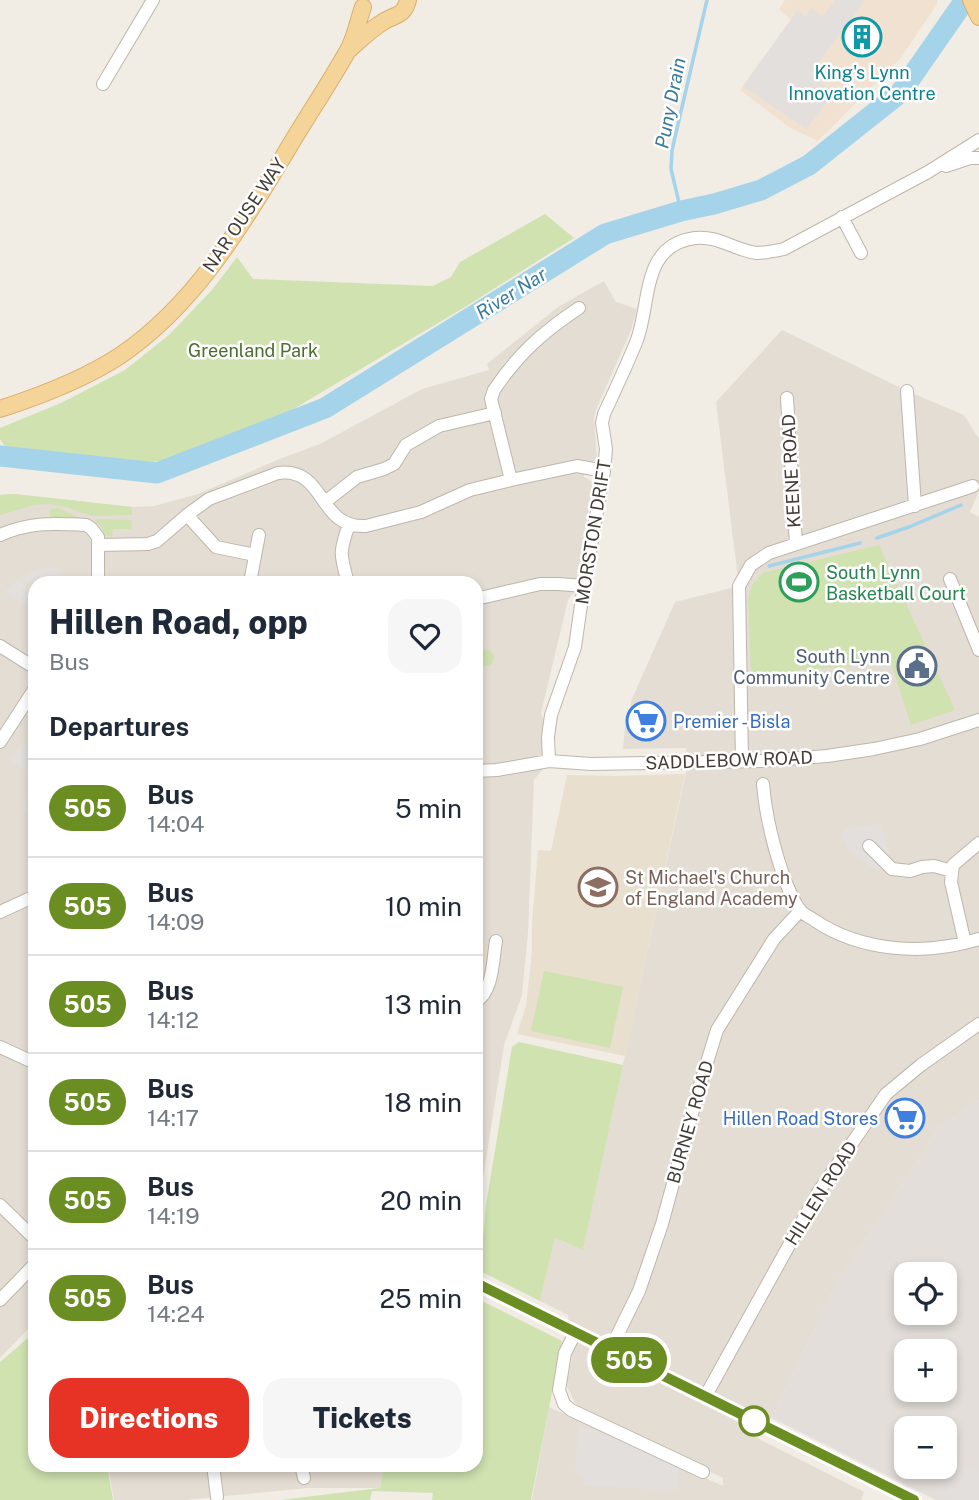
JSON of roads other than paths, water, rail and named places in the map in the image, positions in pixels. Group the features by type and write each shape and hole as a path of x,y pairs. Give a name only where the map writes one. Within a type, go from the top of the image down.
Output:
{"main road":[{"name":"NAR OUSE WAY","path":"348,50 383,21 396,17 406,8 408,0"},
{"path":"971,0 979,16"},
{"name":"NAR OUSE WAY","path":"362,4 372,17 383,21"},
{"name":"NAR OUSE WAY","path":"0,409 73,381 120,356 157,327 206,275 229,244 348,50 362,4"}],"street":[{"path":"103,84 153,0"},
{"name":"MORSTON DRIFT","path":"549,761 551,715 575,647 604,471 606,449 602,423 636,341 649,283 659,259 674,245 697,237 721,241 757,253 784,249 928,172 979,140"},
{"name":"MORSTON DRIFT","path":"928,172 970,158 979,158"},
{"path":"842,217 860,253"},
{"path":"511,480 492,399 494,390 533,342 579,308"},
{"path":"907,391 915,506"},
{"name":"KEENE ROAD","path":"787,398 796,544"},
{"path":"325,502 357,477 394,464 406,445 439,426 495,413"},
{"path":"98,545 148,544 157,541 209,499 278,473 297,473 308,479 340,520 356,527 421,512 470,490 511,480 577,466 604,471"},
{"path":"742,761 739,586 751,565 769,553 974,486"},
{"path":"187,515 216,547 255,555"},
{"path":"0,535 41,523 86,524 98,537 98,576"},
{"path":"346,576 341,549 349,524"},
{"path":"251,576 259,535"},
{"path":"950,579 979,650"},
{"path":"483,597 540,584 584,586"},
{"path":"0,646 28,664"},
{"path":"0,742 28,699"},
{"name":"SADDLEBOW ROAD","path":"483,771 549,761 591,764 761,761 827,756 920,739 979,720"},
{"path":"763,784 769,829 783,874 800,911 824,927 853,939 895,948 938,948 979,939"},
{"path":"965,943 951,881 952,871 953,865 979,843"},
{"path":"869,846 892,869 910,871 934,866 952,871"},
{"path":"0,912 28,899"},
{"name":"BURNEY ROAD","path":"610,1350 639,1291 662,1224 717,1030 774,939 800,911"},
{"path":"483,996 487,991 496,941"},
{"name":"HILLEN ROAD","path":"705,1397 820,1191 886,1094 920,1065 979,1024"},
{"path":"0,1047 28,1060"},
{"path":"0,1205 28,1232"},
{"path":"0,1300 28,1271"},
{"path":"483,1287 914,1500"},
{"path":"575,1333 565,1353 559,1390 564,1404 571,1410 703,1472"},
{"path":"213,1472 217,1497"}],"waterway":[{"name":"Puny Drain","path":"681,211 671,169 672,150 707,0"},
{"name":"River Nar","path":"0,456 157,473 325,408 605,234 761,190 809,165 901,92 965,0"},
{"path":"877,538 961,505"},
{"path":"769,566 860,543"}],"place":[{"name":"King's Lynn Innovation Centre","path":"862,37"},
{"name":"South Lynn Basketball Court","path":"799,582"},
{"name":"South Lynn Community Centre","path":"917,666"},
{"name":"Premier - Bisla","path":"646,721"},
{"name":"St Michael's Church of England Academy","path":"598,887"},
{"name":"Hillen Road Stores","path":"905,1118"}],"park label":[{"name":"Greenland Park","path":"253,350"}]}
